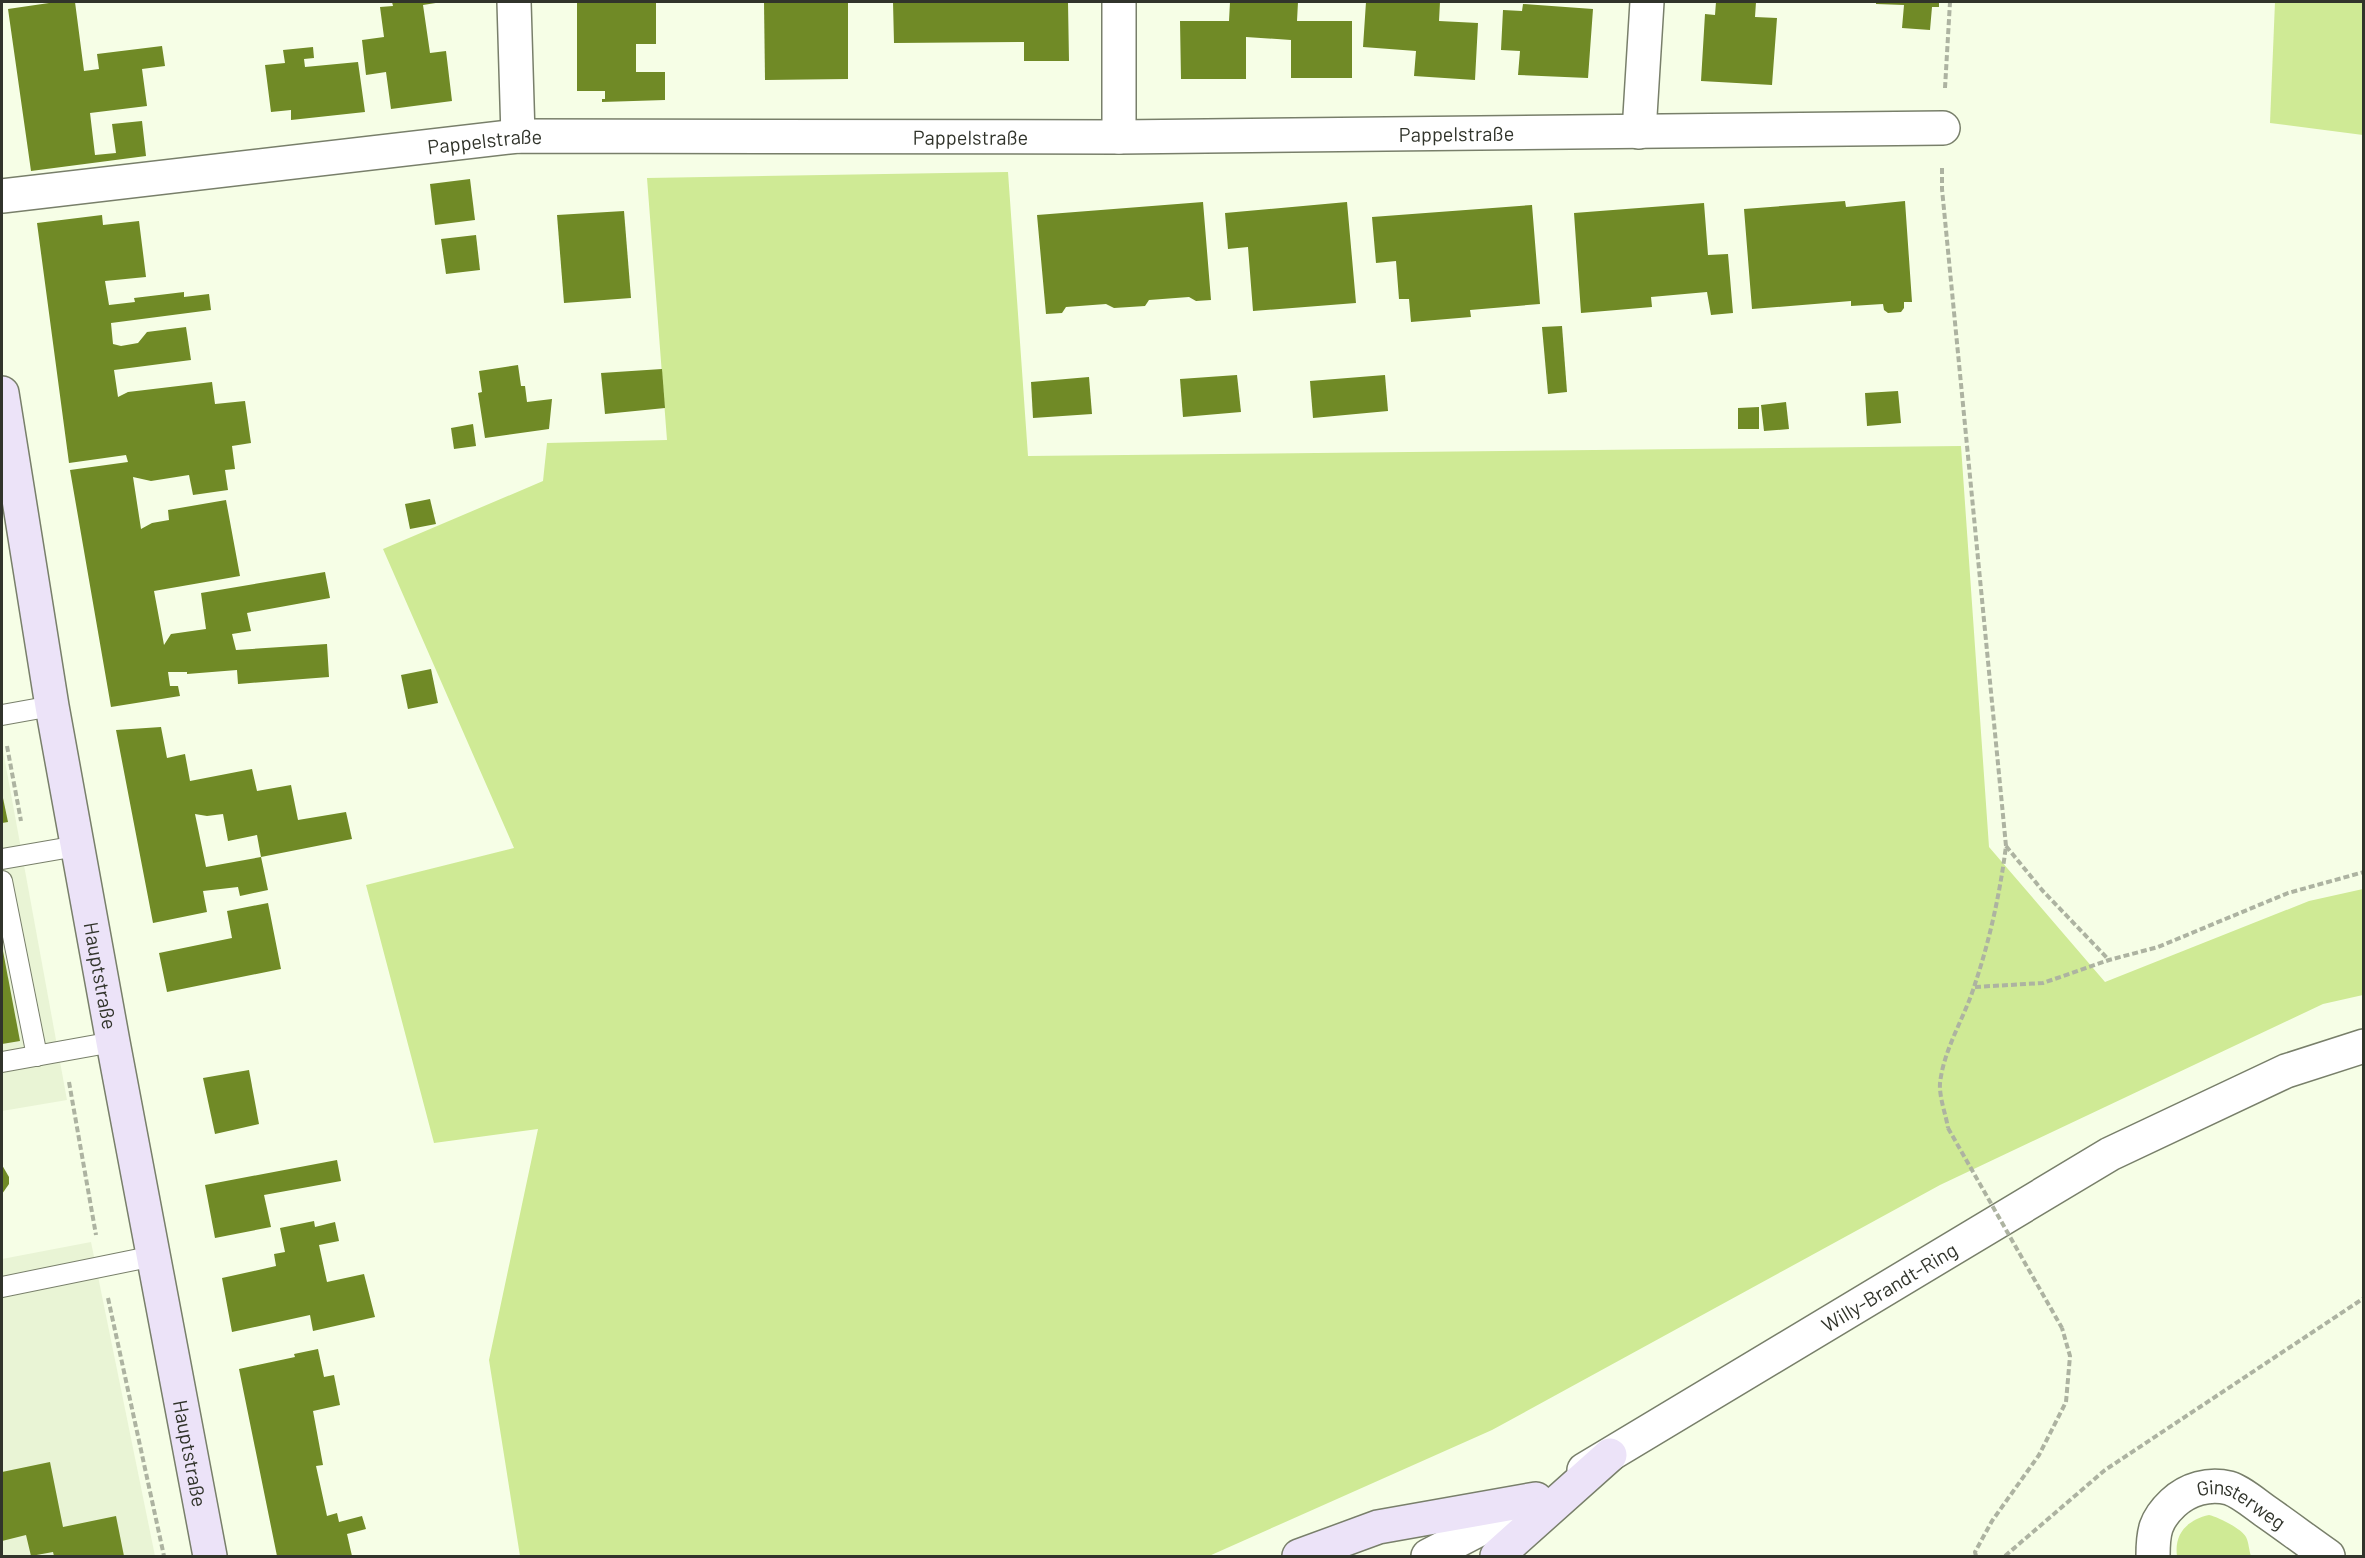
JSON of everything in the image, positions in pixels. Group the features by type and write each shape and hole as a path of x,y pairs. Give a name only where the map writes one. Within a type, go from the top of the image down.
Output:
{"main road":[{"name":"Hauptstraße","path":"2,393 11,516 52,706 210,1557"},
{"path":"1497,1557 1610,1455"},
{"path":"1299,1557 1378,1527 1536,1499"}],"street":[{"path":"514,2 518,136"},
{"path":"1119,2 1119,137"},
{"path":"1639,132 1647,2"},
{"name":"Pappelstraße","path":"2,196 518,136 1119,137 1943,128"},
{"name":"Willy-Brandt-Ring","path":"1428,1557 1536,1499 2110,1154 2286,1071 2364,1047"},
{"name":"Ginsterweg","path":"2153,1557 2153,1540 2157,1521 2168,1508 2181,1496 2196,1488 2213,1487 2229,1488 2251,1501 2328,1557"}],"lane":[{"path":"2,715 52,706"},
{"path":"2,859 77,846"},
{"path":"2,881 37,1056"},
{"path":"2,1062 113,1042"},
{"path":"2,1287 154,1256"}],"path":[{"path":"1950,2 1942,189 2006,846 1997,902 1975,987 1955,1030 1940,1084 1948,1128 2062,1328 2070,1356 2066,1402 2040,1455 1992,1521 1975,1552 1976,1557"},
{"path":"6,742 27,854"},
{"path":"2006,846 2042,890 2109,960"},
{"path":"1975,987 2043,983 2109,960 2158,947 2288,893 2364,872"},
{"path":"64,1052 101,1266 164,1557"},
{"path":"2005,1557 2105,1470 2364,1298"}],"shaded area":[{"path":"2,745 67,1100 2,1111"},
{"path":"91,1242 155,1556 2,1556 2,1259"}],"green space":[{"path":"2275,2 2363,2 2363,135 2270,123"},
{"path":"1008,172 1028,456 1961,446 1989,847 2105,982 2309,901 2363,889 2363,995 2323,1004 1940,1185 1492,1430 1209,1556 520,1556 489,1360 538,1129 434,1143 366,885 514,848 383,549 543,481 547,443 667,440 647,178"},
{"path":"2209,1515 2240,1530 2247,1539 2251,1556 2177,1556 2178,1541 2184,1529 2194,1520"}],"building":[{"path":"49,2 75,2 84,71 99,69 97,54 162,46 165,66 142,69 147,106 90,113 95,155 116,153 112,124 142,121 146,156 31,171 8,9"},
{"path":"392,2 442,2 423,5 430,53 446,51 452,101 391,109 386,72 366,75 362,40 384,37 380,7 393,6"},
{"path":"577,2 656,2 656,44 636,44 636,72 665,72 665,100 602,102 602,99 605,99 605,91 577,91"},
{"path":"764,2 848,2 848,79 765,80"},
{"path":"893,2 1068,2 1069,61 1024,61 1024,42 894,43"},
{"path":"1230,2 1298,2 1297,21 1352,21 1352,78 1291,78 1291,40 1246,37 1246,79 1181,79 1180,21 1229,21"},
{"path":"1366,2 1440,2 1439,21 1478,23 1475,80 1414,76 1416,51 1363,47"},
{"path":"1716,2 1756,2 1755,17 1777,18 1772,85 1701,81 1705,14 1715,15"},
{"path":"1876,2 1939,2 1939,7 1932,7 1930,30 1902,28 1904,5 1876,4"},
{"path":"1523,4 1593,9 1588,78 1518,75 1520,51 1501,50 1503,10 1522,11"},
{"path":"313,47 314,58 304,59 305,67 358,62 365,112 291,120 291,110 271,112 265,65 285,63 283,50"},
{"path":"470,179 475,220 435,225 430,184"},
{"path":"1845,201 1846,207 1905,201 1912,302 1904,302 1901,312 1888,313 1884,310 1883,304 1851,306 1851,301 1752,309 1744,209"},
{"path":"1203,202 1211,300 1196,301 1189,297 1149,300 1145,306 1114,308 1106,304 1066,307 1062,313 1046,314 1037,215"},
{"path":"1347,202 1356,303 1253,311 1248,247 1228,249 1225,213"},
{"path":"1704,203 1708,255 1728,254 1733,313 1711,315 1707,292 1651,297 1652,307 1581,313 1574,213"},
{"path":"1532,205 1540,304 1470,310 1471,317 1411,322 1409,299 1399,299 1396,261 1376,263 1372,217"},
{"path":"624,211 631,298 564,303 557,215"},
{"path":"102,215 103,225 139,221 146,277 105,281 109,305 135,302 134,298 184,292 184,297 209,294 211,310 111,323 113,344 121,346 138,343 147,332 186,327 191,360 114,370 118,397 128,392 212,382 215,404 245,401 251,443 232,446 235,469 225,470 228,490 193,495 189,475 151,481 133,477 141,529 152,523 169,520 168,510 226,500 240,576 154,591 164,645 171,634 206,629 201,593 325,572 330,598 247,613 251,631 232,634 236,650 327,644 329,677 238,684 237,670 187,674 187,672 168,672 170,686 178,686 180,696 111,707 70,470 128,462 126,455 69,463 37,223"},
{"path":"476,235 480,270 446,274 441,239"},
{"path":"1562,326 1567,392 1548,394 1542,327"},
{"path":"518,365 521,386 525,386 527,402 552,399 549,429 485,438 478,393 482,392 479,371"},
{"path":"662,369 665,408 605,414 601,373"},
{"path":"1237,375 1241,412 1183,417 1180,379"},
{"path":"1385,375 1388,411 1313,418 1310,381"},
{"path":"1089,377 1092,414 1033,418 1031,382"},
{"path":"1898,391 1901,423 1867,426 1865,393"},
{"path":"1786,402 1789,429 1764,431 1761,405"},
{"path":"1759,407 1759,429 1738,429 1738,408"},
{"path":"473,424 476,446 454,449 451,428"},
{"path":"430,499 436,524 410,529 405,504"},
{"path":"431,669 438,703 408,709 401,675"},
{"path":"161,727 167,758 185,754 190,781 252,769 257,791 291,785 298,820 346,812 352,839 261,857 268,890 240,896 238,887 203,891 207,912 153,923 116,730","holes":["195,814 207,816 223,814 228,841 257,835 261,857 206,867"]},
{"path":"2,798 8,822 2,823"},
{"path":"268,903 281,969 167,992 159,953 232,938 227,911"},
{"path":"2,952 20,1041 2,1044"},
{"path":"249,1070 259,1124 215,1134 203,1078"},
{"path":"337,1160 341,1181 264,1195 271,1227 215,1238 205,1185"},
{"path":"2,1165 9,1177 9,1184 2,1194"},
{"path":"314,1221 315,1227 335,1222 339,1241 319,1245 327,1282 364,1274 375,1317 313,1331 310,1315 232,1332 222,1278 276,1266 274,1254 285,1252 280,1228"},
{"path":"318,1349 324,1377 334,1375 340,1405 313,1411 323,1465 316,1466 327,1516 337,1513 339,1522 362,1516 366,1529 347,1534 352,1556 277,1556 239,1369 295,1357 294,1354"},
{"path":"50,1462 63,1527 116,1516 124,1556 54,1556 53,1552 31,1556 26,1535 2,1541 2,1472"}]}
